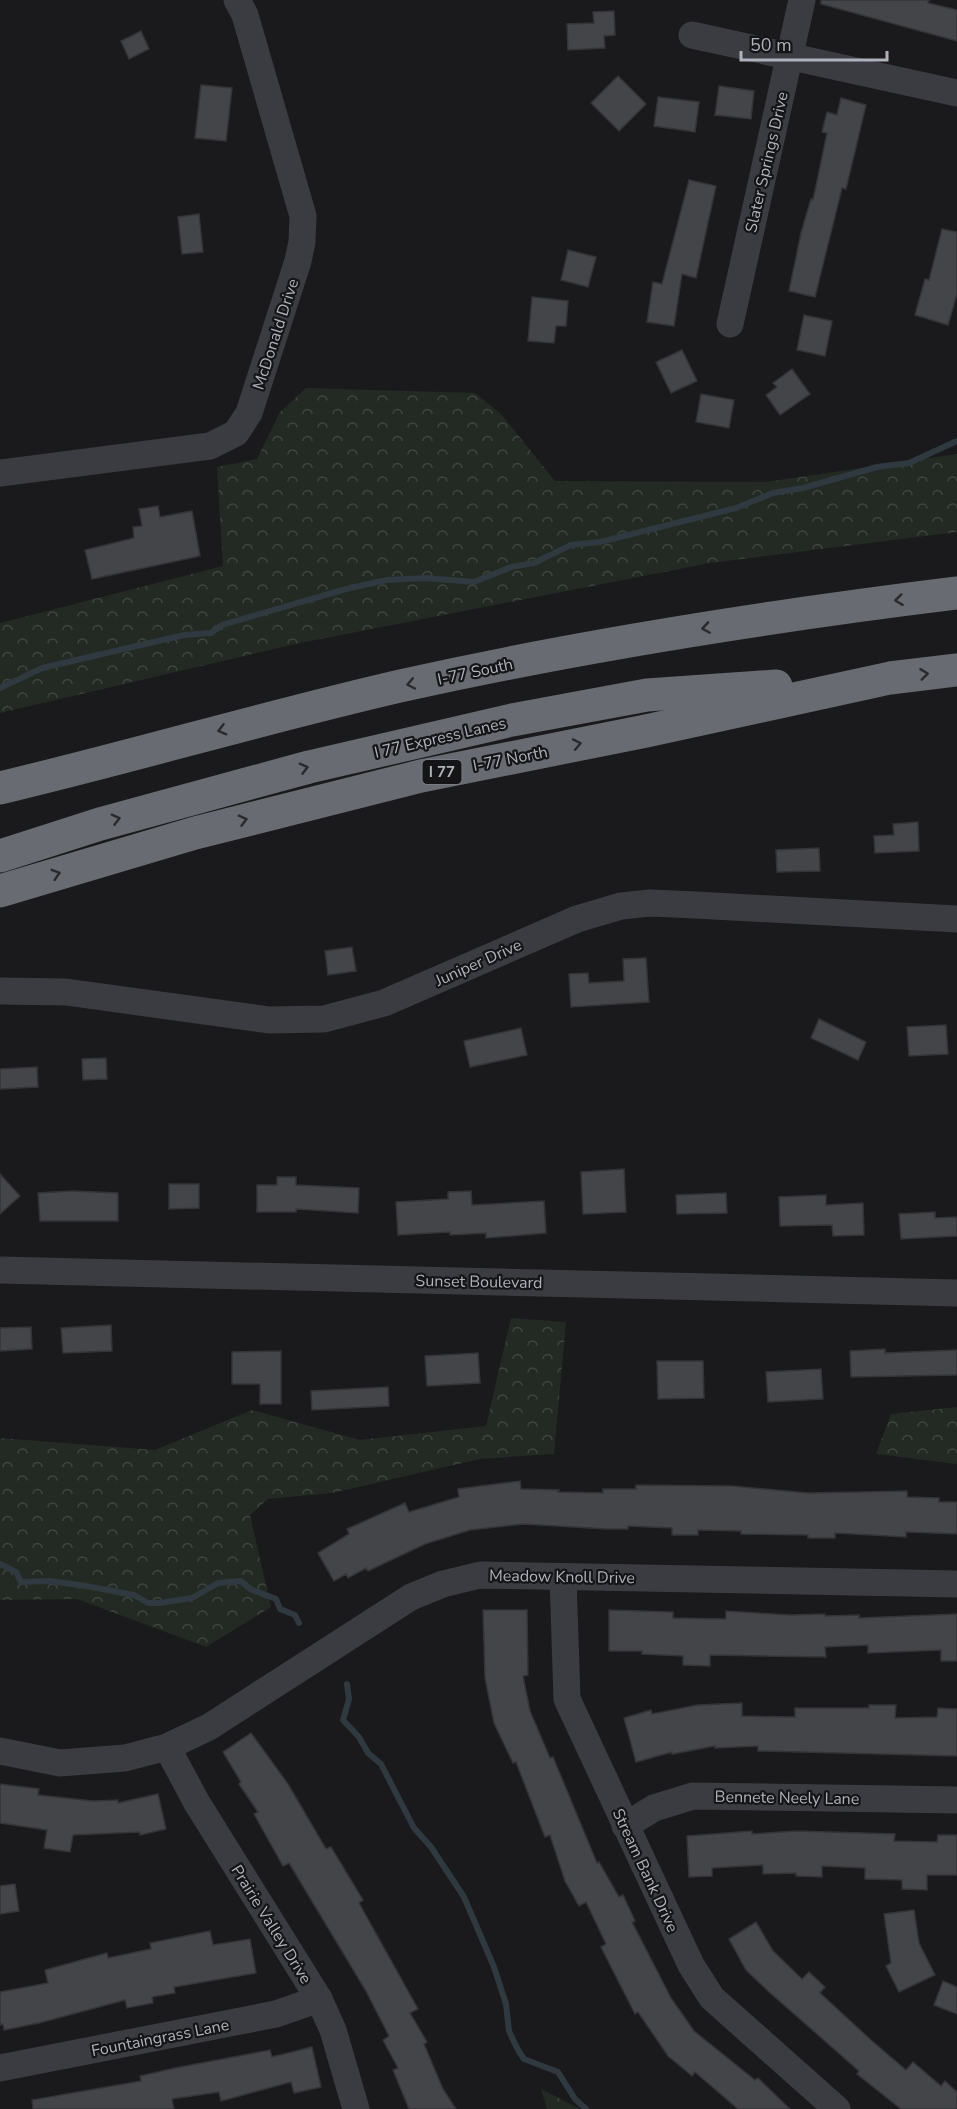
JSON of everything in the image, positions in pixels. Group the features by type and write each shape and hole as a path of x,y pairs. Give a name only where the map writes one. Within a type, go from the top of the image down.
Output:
{"highway":[{"name":"I-77 South","path":"0,788 97,765 303,709 492,667 704,628 957,593"},
{"name":"I-77 North","path":"0,891 195,833 336,796 890,678 957,670"},
{"name":"I 77 Express Lanes","path":"0,856 100,824 309,767 512,720 647,695 890,678"},
{"path":"0,803 97,765"}],"street":[{"name":"McDonald Drive","path":"0,473 210,446 236,433 249,413 298,261 302,242 303,216 245,15 237,0"},
{"name":"Slater Springs Drive","path":"730,324 802,0"},
{"path":"692,35 957,93"},
{"name":"Juniper Drive","path":"0,991 34,990 86,994 269,1020 324,1019 384,1003 577,919 621,906 684,904 957,919"},
{"name":"Sunset Boulevard","path":"0,1270 957,1293"},
{"name":"Meadow Knoll Drive","path":"0,1751 60,1763 125,1758 167,1748 209,1727 411,1597 443,1584 480,1575 957,1584"},
{"name":"Stream Bank Drive","path":"563,1577 567,1699 690,1965 712,1998 837,2109"},
{"name":"Prairie Valley Drive","path":"167,1748 197,1803 319,2000 333,2030 356,2109"},
{"name":"Bennete Neely Lane","path":"624,1826 654,1808 693,1796 957,1800"},
{"name":"Fountaingrass Lane","path":"0,2068 276,2014 319,2000"}],"green space":[{"path":"306,388 475,393 501,414 555,481 766,482 957,454 957,532 710,563 300,643 0,713 0,623 223,566 217,467 257,459 280,412"},
{"path":"511,1318 566,1322 554,1454 480,1459 332,1493 268,1499 250,1515 271,1607 206,1647 77,1599 0,1600 0,1438 155,1450 252,1410 360,1440 486,1426"},
{"path":"957,1407 957,1464 876,1454 891,1414"},
{"path":"541,2089 580,2109 547,2109"}],"building":[{"path":"821,0 929,0 928,3 957,10 957,41 821,4"},
{"path":"614,11 615,35 604,36 605,48 568,50 567,24 594,23 593,12"},
{"path":"141,31 149,49 129,59 121,41"},
{"path":"618,76 646,104 619,131 591,103"},
{"path":"201,85 232,88 226,141 195,138"},
{"path":"719,86 754,91 751,119 715,115"},
{"path":"658,97 699,102 695,132 654,126"},
{"path":"841,98 866,105 846,189 842,188 815,297 789,291 801,233 811,199 813,200 827,133 822,132 827,112 837,115"},
{"path":"689,180 716,186 696,278 682,274 674,326 647,322 653,282 662,284"},
{"path":"199,214 203,252 182,254 178,217"},
{"path":"942,229 957,232 957,294 948,325 915,315 925,279 929,280"},
{"path":"568,250 596,257 588,287 561,280"},
{"path":"532,297 568,301 566,326 556,326 554,343 528,341"},
{"path":"804,315 832,321 825,356 797,350"},
{"path":"682,350 697,381 671,393 656,362"},
{"path":"792,369 810,394 780,415 766,395 777,387 773,383"},
{"path":"701,394 734,400 729,428 696,422"},
{"path":"158,506 160,517 192,511 200,556 92,579 85,550 134,538 133,527 142,526 139,509"},
{"path":"918,822 919,851 875,853 874,836 894,835 893,824"},
{"path":"819,848 820,871 777,872 776,850"},
{"path":"352,947 356,971 328,975 325,951"},
{"path":"646,958 649,1002 571,1007 569,974 588,973 589,983 624,981 623,959"},
{"path":"819,1019 866,1042 858,1060 811,1038"},
{"path":"946,1025 948,1054 909,1056 907,1027"},
{"path":"521,1028 527,1055 470,1067 464,1041"},
{"path":"106,1058 107,1079 83,1080 82,1059"},
{"path":"37,1067 38,1087 0,1089 0,1069"},
{"path":"624,1169 626,1212 583,1214 581,1172"},
{"path":"0,1174 20,1196 0,1214"},
{"path":"277,1177 296,1177 296,1185 359,1188 358,1213 296,1209 296,1212 257,1212 257,1185 277,1185"},
{"path":"169,1184 199,1184 199,1208 169,1209"},
{"path":"72,1191 118,1193 118,1221 40,1221 38,1193"},
{"path":"471,1191 472,1205 544,1201 546,1233 486,1238 486,1233 450,1235 450,1232 398,1235 396,1202 448,1199 448,1192"},
{"path":"726,1193 727,1213 677,1214 676,1195"},
{"path":"826,1195 826,1205 863,1203 864,1235 833,1236 832,1225 780,1226 779,1197"},
{"path":"935,1212 935,1218 957,1217 957,1236 901,1239 899,1214"},
{"path":"111,1325 112,1351 63,1353 61,1328"},
{"path":"31,1327 32,1349 0,1351 0,1328"},
{"path":"885,1349 885,1353 957,1350 957,1375 851,1377 850,1351"},
{"path":"281,1351 281,1404 260,1404 260,1384 232,1384 232,1352"},
{"path":"478,1353 480,1383 427,1386 425,1356"},
{"path":"657,1361 703,1361 704,1398 658,1399"},
{"path":"821,1369 823,1399 768,1402 766,1372"},
{"path":"388,1387 389,1406 312,1410 311,1391"},
{"path":"520,1481 521,1489 559,1490 558,1492 603,1493 603,1489 636,1489 636,1485 732,1486 809,1493 907,1491 907,1497 939,1498 939,1502 957,1502 957,1534 906,1532 906,1537 835,1533 835,1538 808,1538 808,1535 741,1534 741,1531 698,1530 698,1535 672,1535 672,1528 628,1526 628,1529 607,1529 523,1524 470,1530 425,1544 368,1571 366,1568 348,1578 346,1574 334,1581 318,1553 349,1534 347,1529 405,1503 409,1512 459,1497 458,1489"},
{"path":"483,1610 527,1610 528,1675 523,1676 530,1711 550,1758 553,1757 597,1863 599,1862 619,1897 623,1895 635,1921 632,1922 671,1998 694,2031 755,2080 758,2078 790,2109 738,2109 695,2072 692,2076 668,2056 638,2012 635,2014 601,1947 606,1944 586,1902 579,1906 565,1881 550,1835 545,1837 516,1762 513,1763 494,1723 485,1678"},
{"path":"609,1610 673,1612 673,1618 726,1619 726,1611 789,1615 859,1615 859,1618 957,1614 957,1661 941,1661 941,1650 868,1653 868,1645 825,1647 826,1657 710,1655 710,1666 683,1665 683,1656 642,1654 642,1651 609,1651"},
{"path":"742,1703 742,1716 795,1717 795,1708 869,1708 869,1705 896,1705 895,1718 937,1717 938,1708 957,1709 957,1756 758,1751 758,1746 715,1748 715,1746 672,1754 672,1752 636,1762 624,1718 651,1710 652,1714 698,1705"},
{"path":"251,1733 288,1784 326,1849 331,1847 363,1900 359,1903 418,2009 410,2013 427,2042 424,2044 443,2089 456,2109 409,2109 393,2070 398,2068 383,2040 389,2036 366,1991 289,1863 283,1866 254,1814 258,1812 239,1784 241,1782 223,1752"},
{"path":"0,1784 39,1789 38,1795 93,1801 118,1800 118,1803 158,1794 166,1829 140,1835 140,1832 73,1835 70,1852 44,1848 47,1830 0,1823"},
{"path":"752,1831 752,1834 797,1831 895,1834 894,1841 937,1842 938,1835 957,1835 957,1875 927,1875 927,1890 902,1889 902,1880 865,1879 865,1868 822,1866 822,1877 796,1876 796,1873 763,1874 763,1865 712,1868 712,1876 689,1877 687,1836"},
{"path":"15,1884 19,1911 0,1914 0,1886"},
{"path":"914,1910 919,1943 935,1975 899,1992 886,1966 891,1963 884,1914"},
{"path":"756,1922 773,1951 802,1979 809,1972 825,1987 820,1993 906,2070 913,2062 941,2086 945,2081 957,2092 957,2109 901,2109 857,2074 859,2071 746,1970 729,1939"},
{"path":"210,1931 213,1945 250,1939 256,1973 174,1987 175,1993 152,1997 153,2003 127,2008 125,2000 4,2030 3,2024 0,2025 0,1992 48,1983 45,1970 107,1953 108,1958 151,1949 150,1943"},
{"path":"943,1981 957,1987 957,2014 934,2005"},
{"path":"312,2047 321,2087 294,2093 291,2082 221,2101 219,2092 172,2099 174,2109 33,2109 32,2100 141,2081 140,2076 175,2068 270,2050 272,2057"}],"waterway":[{"path":"0,688 42,668 184,635 211,633 222,625 346,589 387,580 425,578 474,582 511,567 534,563 571,545 600,542 736,508 773,493 803,488 877,467 909,463 957,441"},
{"path":"0,1564 16,1572 21,1582 50,1581 86,1586 134,1595 148,1603 192,1598 218,1583 241,1581 250,1589 276,1599 280,1609 295,1615 299,1623"},
{"path":"347,1684 349,1699 343,1720 359,1737 368,1753 381,1764 414,1828 431,1847 464,1897 494,1967 506,2004 509,2031 518,2050 524,2059 558,2072 575,2099 586,2109"}]}
